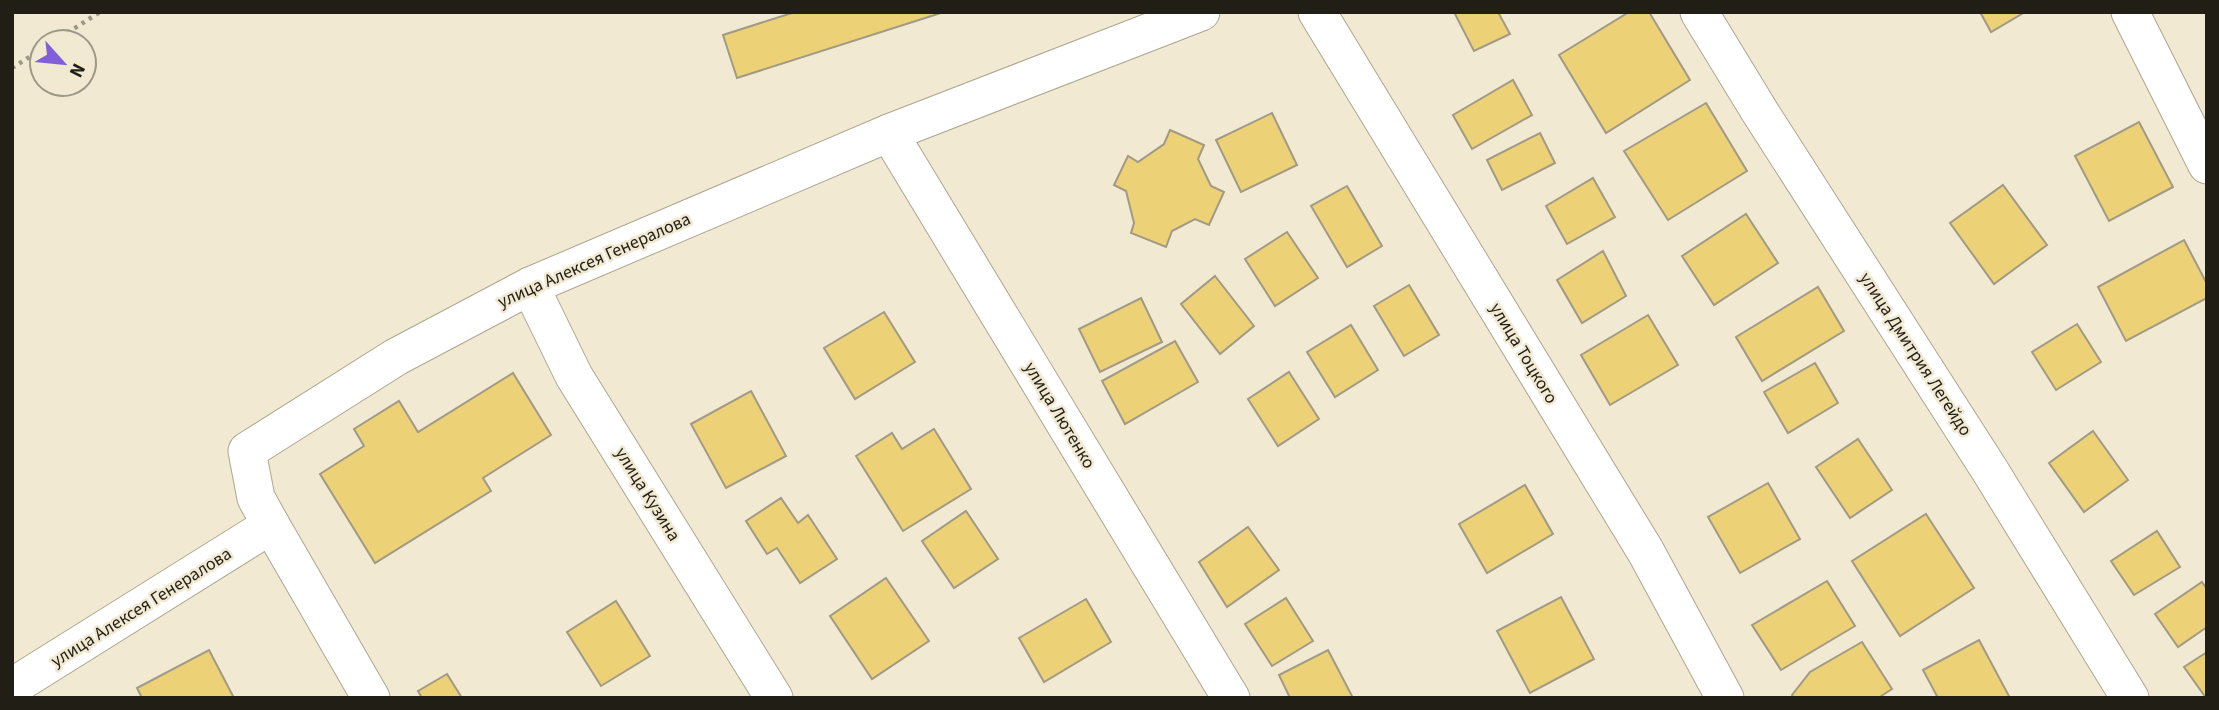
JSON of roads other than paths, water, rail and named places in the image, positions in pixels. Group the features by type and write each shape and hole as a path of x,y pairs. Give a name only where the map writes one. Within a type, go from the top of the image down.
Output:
{"street":[{"name":"улица Алексея Генералова","path":"12,687 271,526 256,498 247,451 396,357 530,286 889,133 1200,12"},
{"name":"улица Тоцкого","path":"1317,12 1646,552 1725,698"},
{"name":"улица Дмитрия Легейдо","path":"1699,12 1989,469 2130,698"},
{"path":"2130,12 2207,165"},
{"name":"улица Лютенко","path":"889,133 1231,698"},
{"name":"улица Кузина","path":"530,286 574,376 774,698"},
{"path":"271,526 371,698"}]}
